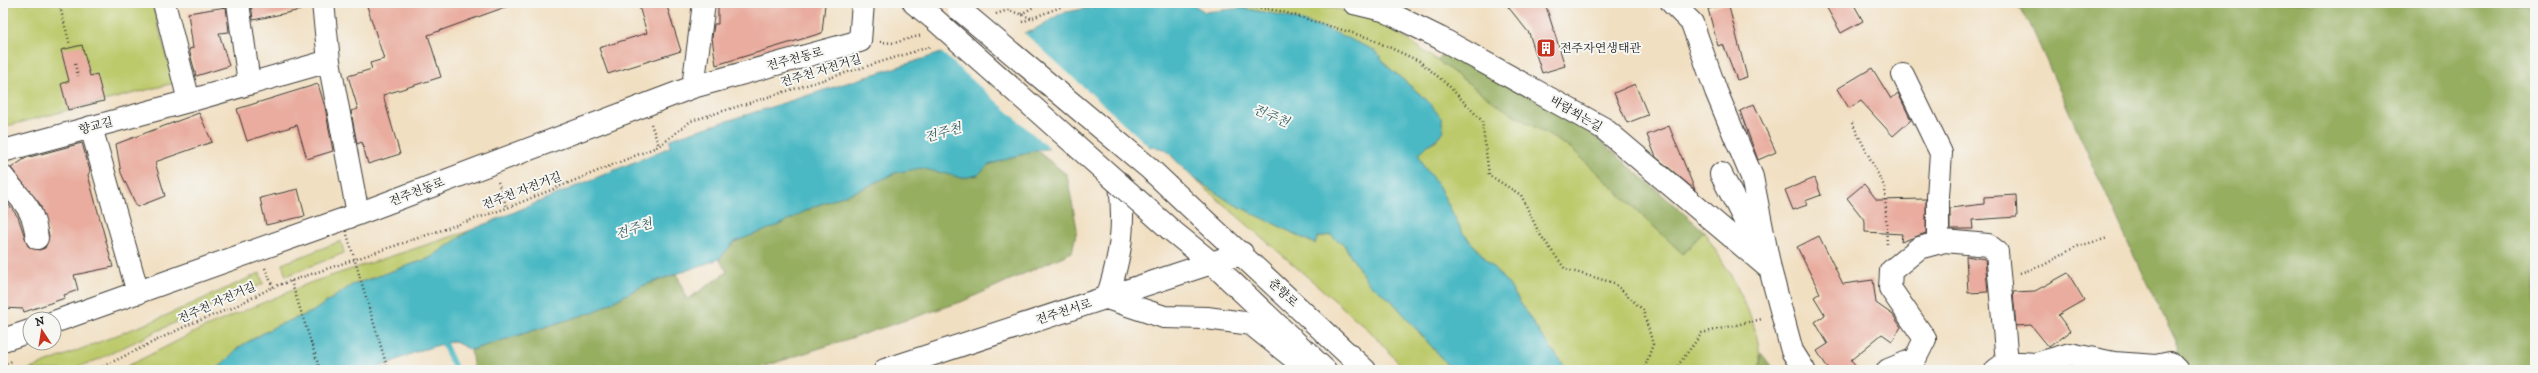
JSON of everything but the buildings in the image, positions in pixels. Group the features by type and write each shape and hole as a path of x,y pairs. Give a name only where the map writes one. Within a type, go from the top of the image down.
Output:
{"street":[{"path":"164,3 189,101"},
{"path":"238,3 249,83"},
{"path":"323,3 329,61 352,223"},
{"path":"693,87 704,3"},
{"name":"전주천동로","path":"62,319 138,292 352,223 693,87 860,41 863,3"},
{"path":"914,3 933,18 1120,183 1171,230 1213,264 1309,353 1325,370"},
{"name":"바람쐬는길","path":"1354,3 1384,10 1440,38 1603,128 1770,269"},
{"path":"1672,3 1692,23 1716,91 1752,177 1770,269 1782,314 1792,351 1804,370"},
{"name":"춘향로","path":"956,6 1149,168 1200,217 1242,253 1365,370"},
{"name":"향교길","path":"3,151 189,101 329,61"},
{"path":"1903,74 1941,153 1938,196 1938,243"},
{"path":"91,127 138,292"},
{"path":"1720,174 1770,269"},
{"path":"3,177 29,207 35,219 37,238"},
{"path":"1120,183 1123,210 1122,234 1119,259 1107,298 1164,318 1207,318 1251,324 1296,360 1309,353"},
{"path":"1888,370 1915,359 1925,339 1890,288 1891,271 1918,248 1945,240 1988,245 1997,252 2000,279 2002,366 2035,364 2070,354 2114,363 2156,366 2170,363 2176,370"},
{"name":"전주천서로","path":"885,370 1213,264 1242,253"},
{"path":"3,340 22,334"}],"path":[{"path":"59,3 70,45"},
{"path":"1022,22 1071,3"},
{"path":"1250,3 1253,7 1280,11 1369,38 1419,61 1448,85 1482,121 1489,175 1521,195 1539,233 1565,269 1614,283 1643,310 1652,344 1644,370"},
{"path":"1020,14 1037,5"},
{"name":"전주천 자전거길","path":"96,370 190,324 232,308 273,287 506,208 659,146 691,121 940,43"},
{"path":"75,64 78,76"},
{"path":"650,121 659,146"},
{"path":"1852,123 1885,188 1885,234 1891,271"},
{"path":"496,176 506,208"},
{"path":"352,223 388,370"},
{"path":"2000,279 2044,265 2075,247 2108,238"},
{"path":"262,260 273,287"},
{"path":"291,281 320,370"},
{"path":"1678,370 1679,364 1702,333 1782,314"}],"green space":[{"path":"3,3 152,3 174,83 3,127"},
{"path":"1247,3 1310,3 1374,17 1501,107 1572,149 1683,254 1704,231 1733,280 1750,315 1756,333 1760,370 1568,370 1540,334 1509,285 1463,233 1438,185 1424,167 1419,155 1425,146 1437,140 1429,102 1387,66 1376,51 1281,15 1241,8"},
{"path":"2015,3 2535,3 2535,370 2177,370 2176,341 2132,252 2029,22"},
{"path":"1445,49 1584,127 1704,231 1683,254 1572,149 1501,107 1438,61"},
{"path":"1036,150 1067,175 1077,229 1072,252 961,302 753,370 474,370 471,350 596,311 642,286 677,274 687,300 727,272 719,259 734,242 776,226 815,206 862,189 895,173 921,167 962,178 978,175 988,165"},
{"path":"1192,177 1230,202 1315,244 1318,237 1331,235 1344,245 1368,283 1391,300 1452,370 1405,370 1370,331"},
{"path":"469,231 430,258 352,285 312,312 276,326 239,347 216,370 120,370 201,329 312,282"},
{"path":"341,241 344,253 286,276 282,264"},
{"path":"260,273 263,284 199,311 97,360 69,370 27,370 156,320"},
{"path":"1761,353 1774,370 1760,370"}],"water":[{"name":"전주천","path":"1100,3 1191,3 1205,12 1241,8 1281,15 1325,28 1376,51 1387,66 1429,102 1441,118 1444,131 1419,155 1424,167 1438,185 1463,233 1509,285 1540,334 1568,370 1452,370 1391,300 1368,283 1344,245 1331,235 1318,237 1315,244 1230,202 1192,177 1165,149 1120,141 1036,150 988,165 978,175 962,178 921,168 895,173 862,189 815,206 777,226 734,242 719,259 642,286 596,311 471,350 453,341 418,351 373,370 216,370 239,347 276,326 312,312 352,285 430,258 469,231 670,147 670,139 951,50 1032,31 1062,13 1098,6"}],"pier":[{"path":"1022,31 1153,150 1120,143 1052,151 940,51"}],"waterway":[{"path":"441,337 456,370"}],"place":[{"name":"전주자연생태관","path":"1546,48"}]}
